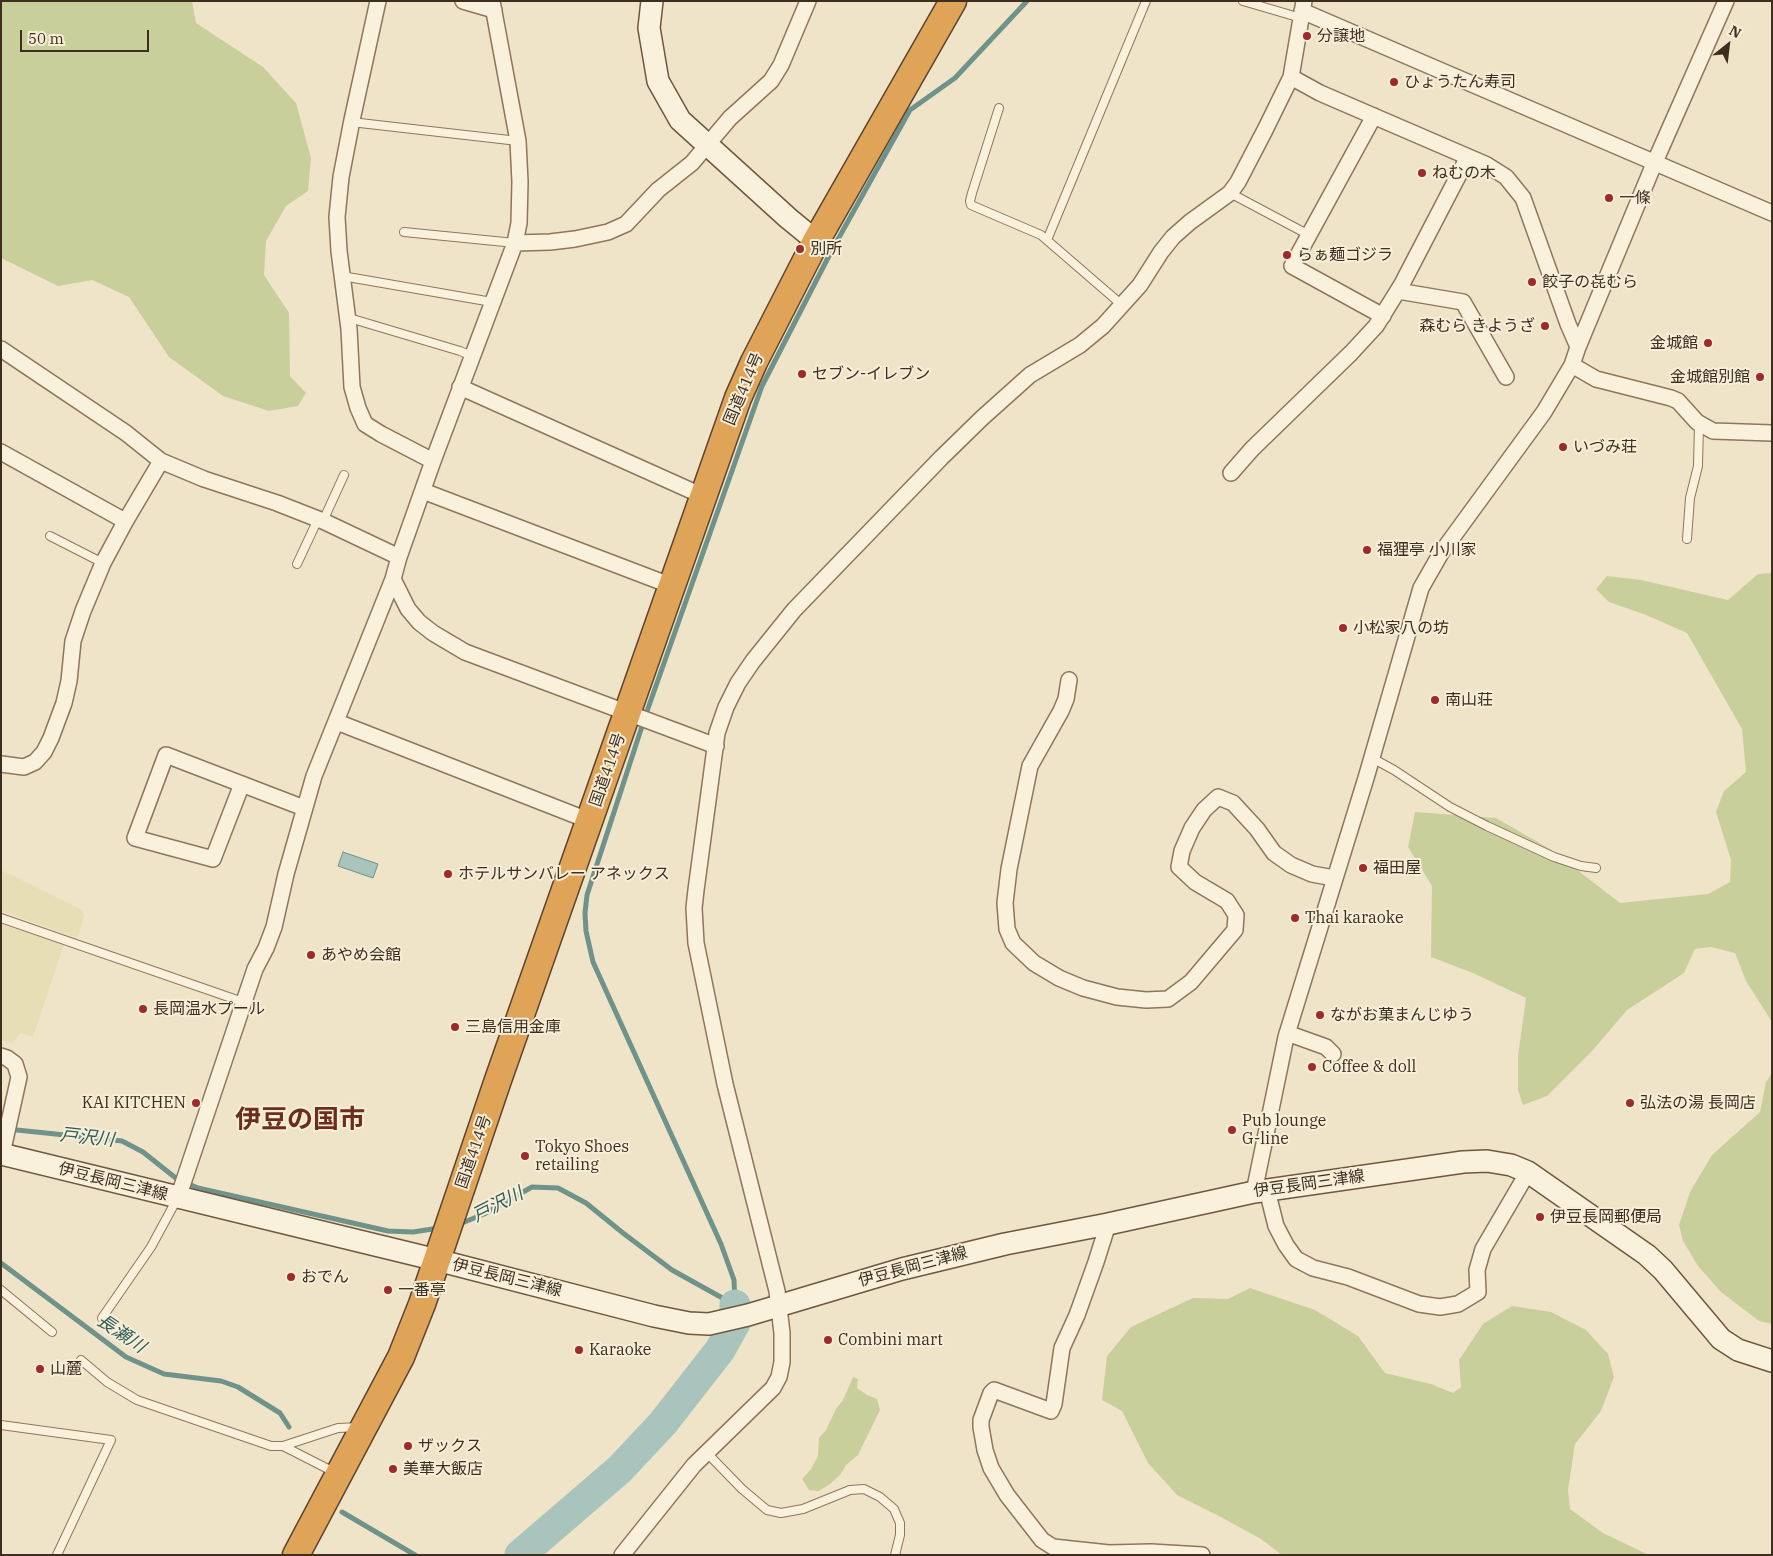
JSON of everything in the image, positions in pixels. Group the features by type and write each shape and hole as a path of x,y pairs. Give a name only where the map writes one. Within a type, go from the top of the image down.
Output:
{"highway":[{"name":"国道414号","path":"296,1555 401,1357 422,1304 498,1080 590,821 630,715 672,586 741,391 816,241 953,1"}],"main road":[{"path":"652,1 649,28 658,81 680,120 816,241"},
{"name":"伊豆長岡三津線","path":"2,1154 437,1260 654,1316 689,1323 709,1324 723,1322 937,1259 1005,1244 1260,1191 1463,1162 1487,1161 1511,1165 1528,1172 1647,1255 1663,1270 1721,1339 1738,1350 1772,1361"}],"street":[{"path":"378,1 351,122 341,177 337,216 339,251 348,319 352,387 365,424 433,461"},
{"path":"178,1198 255,970 274,926 304,808 324,750 392,579 460,387 515,243 519,223 520,182 518,142 493,6 463,1"},
{"path":"515,243 575,239 608,232 626,224 658,190 692,163 730,118 776,75 808,1"},
{"path":"1528,1172 1484,1249 1477,1270 1478,1292 1458,1304 1440,1307 1419,1304 1348,1277 1313,1268 1296,1259 1286,1245 1260,1191 1287,1033 1372,758 1421,588 1441,553 1544,412 1572,365 1654,164 1726,1"},
{"path":"622,1555 694,1466 767,1394 779,1377 782,1362 782,1333 779,1305 725,1084 696,943 694,908 696,890 717,733 726,707 738,683 753,661 794,610 982,418 1030,375 1080,345 1103,326 1140,285 1173,237 1230,193 1238,182 1261,138 1291,76 1302,10 1654,164 1772,213"},
{"path":"1291,76 1320,93 1487,165 1506,177 1523,198 1578,347"},
{"path":"1374,116 1292,266 1383,316"},
{"path":"1231,473 1252,449 1352,353 1383,316 1468,157"},
{"path":"1398,291 1463,302 1506,377"},
{"path":"1,349 126,433 161,461 320,520 399,557"},
{"path":"1572,365 1596,379 1672,398 1678,401 1699,424 1713,431 1772,433"},
{"path":"460,387 703,496"},
{"path":"1,452 126,521"},
{"path":"1,764 24,767 35,762 44,752 51,738 68,688 73,641 103,563 161,461"},
{"path":"423,491 672,586"},
{"path":"392,579 408,609 419,622 433,633 465,652 716,746"},
{"path":"1069,680 1066,699 1030,766 1009,869 1005,903 1007,929 1013,943 1034,963 1059,978 1083,988 1146,1000 1168,999 1192,982 1235,930 1236,915 1227,901 1195,882 1179,867 1182,851 1192,828 1204,810 1218,797 1233,803 1257,829 1274,853 1291,866 1312,874 1334,878"},
{"path":"336,722 590,821"},
{"path":"242,784 213,859 135,838 166,755 242,784 304,808"},
{"path":"1287,1033 1326,1047 1333,1054"},
{"path":"1,1056 15,1064 19,1076 2,1154"},
{"path":"1108,1224 1080,1306 1062,1348 1054,1404 1051,1411 994,1390 991,1393 981,1420 980,1427 985,1450 991,1468 1007,1495 1047,1544 1061,1548 1109,1553 1151,1552 1202,1555"}],"lane":[{"path":"1048,240 1146,1"},
{"path":"1243,1 1302,10"},
{"path":"999,108 972,193 971,205 1032,231 1048,240 1122,306"},
{"path":"351,122 518,142"},
{"path":"1230,193 1309,235"},
{"path":"404,232 515,243"},
{"path":"342,276 492,302"},
{"path":"348,319 472,356"},
{"path":"1688,539 1690,498 1698,466 1699,424"},
{"path":"297,564 344,475"},
{"path":"50,536 103,563"},
{"path":"1372,758 1394,770 1450,807 1487,826 1554,857 1581,866 1596,868"},
{"path":"1,918 244,1002"},
{"path":"102,1318 151,1247 178,1198"},
{"path":"1,1290 52,1332"},
{"path":"81,1360 107,1382 136,1400 271,1446 283,1446 338,1428 364,1427"},
{"path":"1,1425 111,1440 57,1555"},
{"path":"283,1446 338,1474"},
{"path":"707,1453 742,1489 767,1510 781,1513 803,1509 850,1490 864,1490 880,1497 894,1509 900,1522 900,1535 895,1555"}],"shaded area":[{"path":"1,870 82,910 84,916 79,934 76,937 1,911"},
{"path":"1,924 64,944 33,1037 21,1033 12,1043 1,1040"}],"green space":[{"path":"1,1 192,1 196,23 263,67 296,103 311,158 308,191 286,206 266,241 264,275 289,313 290,376 306,393 298,406 269,411 223,396 169,357 129,297 92,280 58,286 1,258"},
{"path":"1772,573 1772,1022 1746,981 1735,953 1711,947 1695,949 1684,973 1627,1010 1592,1051 1547,1096 1523,1105 1518,1090 1518,1056 1526,998 1473,973 1431,957 1432,886 1408,847 1415,812 1496,818 1550,849 1620,903 1708,894 1730,882 1731,860 1716,812 1724,791 1746,772 1742,729 1687,633 1646,615 1609,602 1596,589 1607,576 1641,580 1728,600 1758,574"},
{"path":"1772,1073 1772,1324 1759,1321 1721,1292 1698,1266 1683,1241 1679,1225 1690,1192 1712,1155 1760,1112 1766,1082"},
{"path":"1250,1288 1315,1310 1358,1336 1385,1373 1431,1384 1453,1393 1461,1387 1459,1360 1483,1324 1512,1306 1551,1312 1586,1330 1608,1354 1614,1377 1601,1411 1575,1444 1568,1490 1570,1509 1603,1533 1649,1555 1282,1555 1261,1539 1177,1495 1148,1463 1122,1411 1102,1400 1107,1356 1131,1327 1193,1298 1228,1299"},
{"path":"853,1377 858,1379 857,1388 877,1399 880,1410 858,1455 846,1465 840,1475 830,1484 819,1491 809,1490 802,1479 811,1469 818,1456 819,1438 826,1430 836,1409 843,1400"}],"water":[{"path":"343,852 378,864 373,878 338,866"}],"waterway":[{"path":"735,1305 734,1280 721,1244 593,962 586,931 587,895 646,714 762,386 832,250 910,110 955,78 1027,1"},
{"name":"戸沢川","path":"11,1127 17,1130 122,1141 143,1152 177,1179 198,1188 388,1231 413,1232 439,1228"},
{"name":"戸沢川","path":"457,1225 484,1214 532,1187 558,1188 586,1203 672,1270 735,1305"},
{"name":"長瀬川","path":"1,1263 126,1357 164,1374 221,1381 238,1387 280,1413 289,1427"},
{"name":"戸沢川","path":"520,1555 620,1469 663,1423 720,1350 735,1323 735,1305"},
{"name":"長瀬川","path":"342,1512 415,1555"}],"place":[{"name":"分譲地","path":"1307,36"},
{"name":"ひょうたん寿司","path":"1394,82"},
{"name":"ねむの木","path":"1422,173"},
{"name":"一條","path":"1609,198"},
{"name":"別所","path":"800,249"},
{"name":"らぁ麺ゴジラ","path":"1287,255"},
{"name":"餃子の㐂むら","path":"1532,282"},
{"name":"森むら きようざ","path":"1545,326"},
{"name":"金城館","path":"1708,343"},
{"name":"セブン-イレブン","path":"802,374"},
{"name":"金城館別館","path":"1760,377"},
{"name":"いづみ荘","path":"1563,447"},
{"name":"福狸亭 小川家","path":"1367,550"},
{"name":"小松家八の坊","path":"1343,628"},
{"name":"南山荘","path":"1435,700"},
{"name":"福田屋","path":"1363,868"},
{"name":"ホテルサンバレー アネックス","path":"448,874"},
{"name":"Thai karaoke","path":"1295,918"},
{"name":"あやめ会館","path":"311,955"},
{"name":"長岡温水プール","path":"143,1009"},
{"name":"ながお菓まんじゆう","path":"1320,1015"},
{"name":"三島信用金庫","path":"455,1027"},
{"name":"Coffee & doll","path":"1312,1067"},
{"name":"KAI KITCHEN","path":"196,1103"},
{"name":"弘法の湯 長岡店","path":"1630,1103"},
{"name":"Pub lounge G-line","path":"1232,1130"},
{"name":"Tokyo Shoes retailing","path":"525,1156"},
{"name":"伊豆長岡郵便局","path":"1540,1217"},
{"name":"おでん","path":"291,1277"},
{"name":"一番亭","path":"388,1290"},
{"name":"Combini mart","path":"828,1340"},
{"name":"Karaoke","path":"579,1350"},
{"name":"山麓","path":"40,1369"},
{"name":"ザックス","path":"408,1446"},
{"name":"美華大飯店","path":"393,1469"}],"district":[{"name":"伊豆の国市","path":"300,1120"}]}
